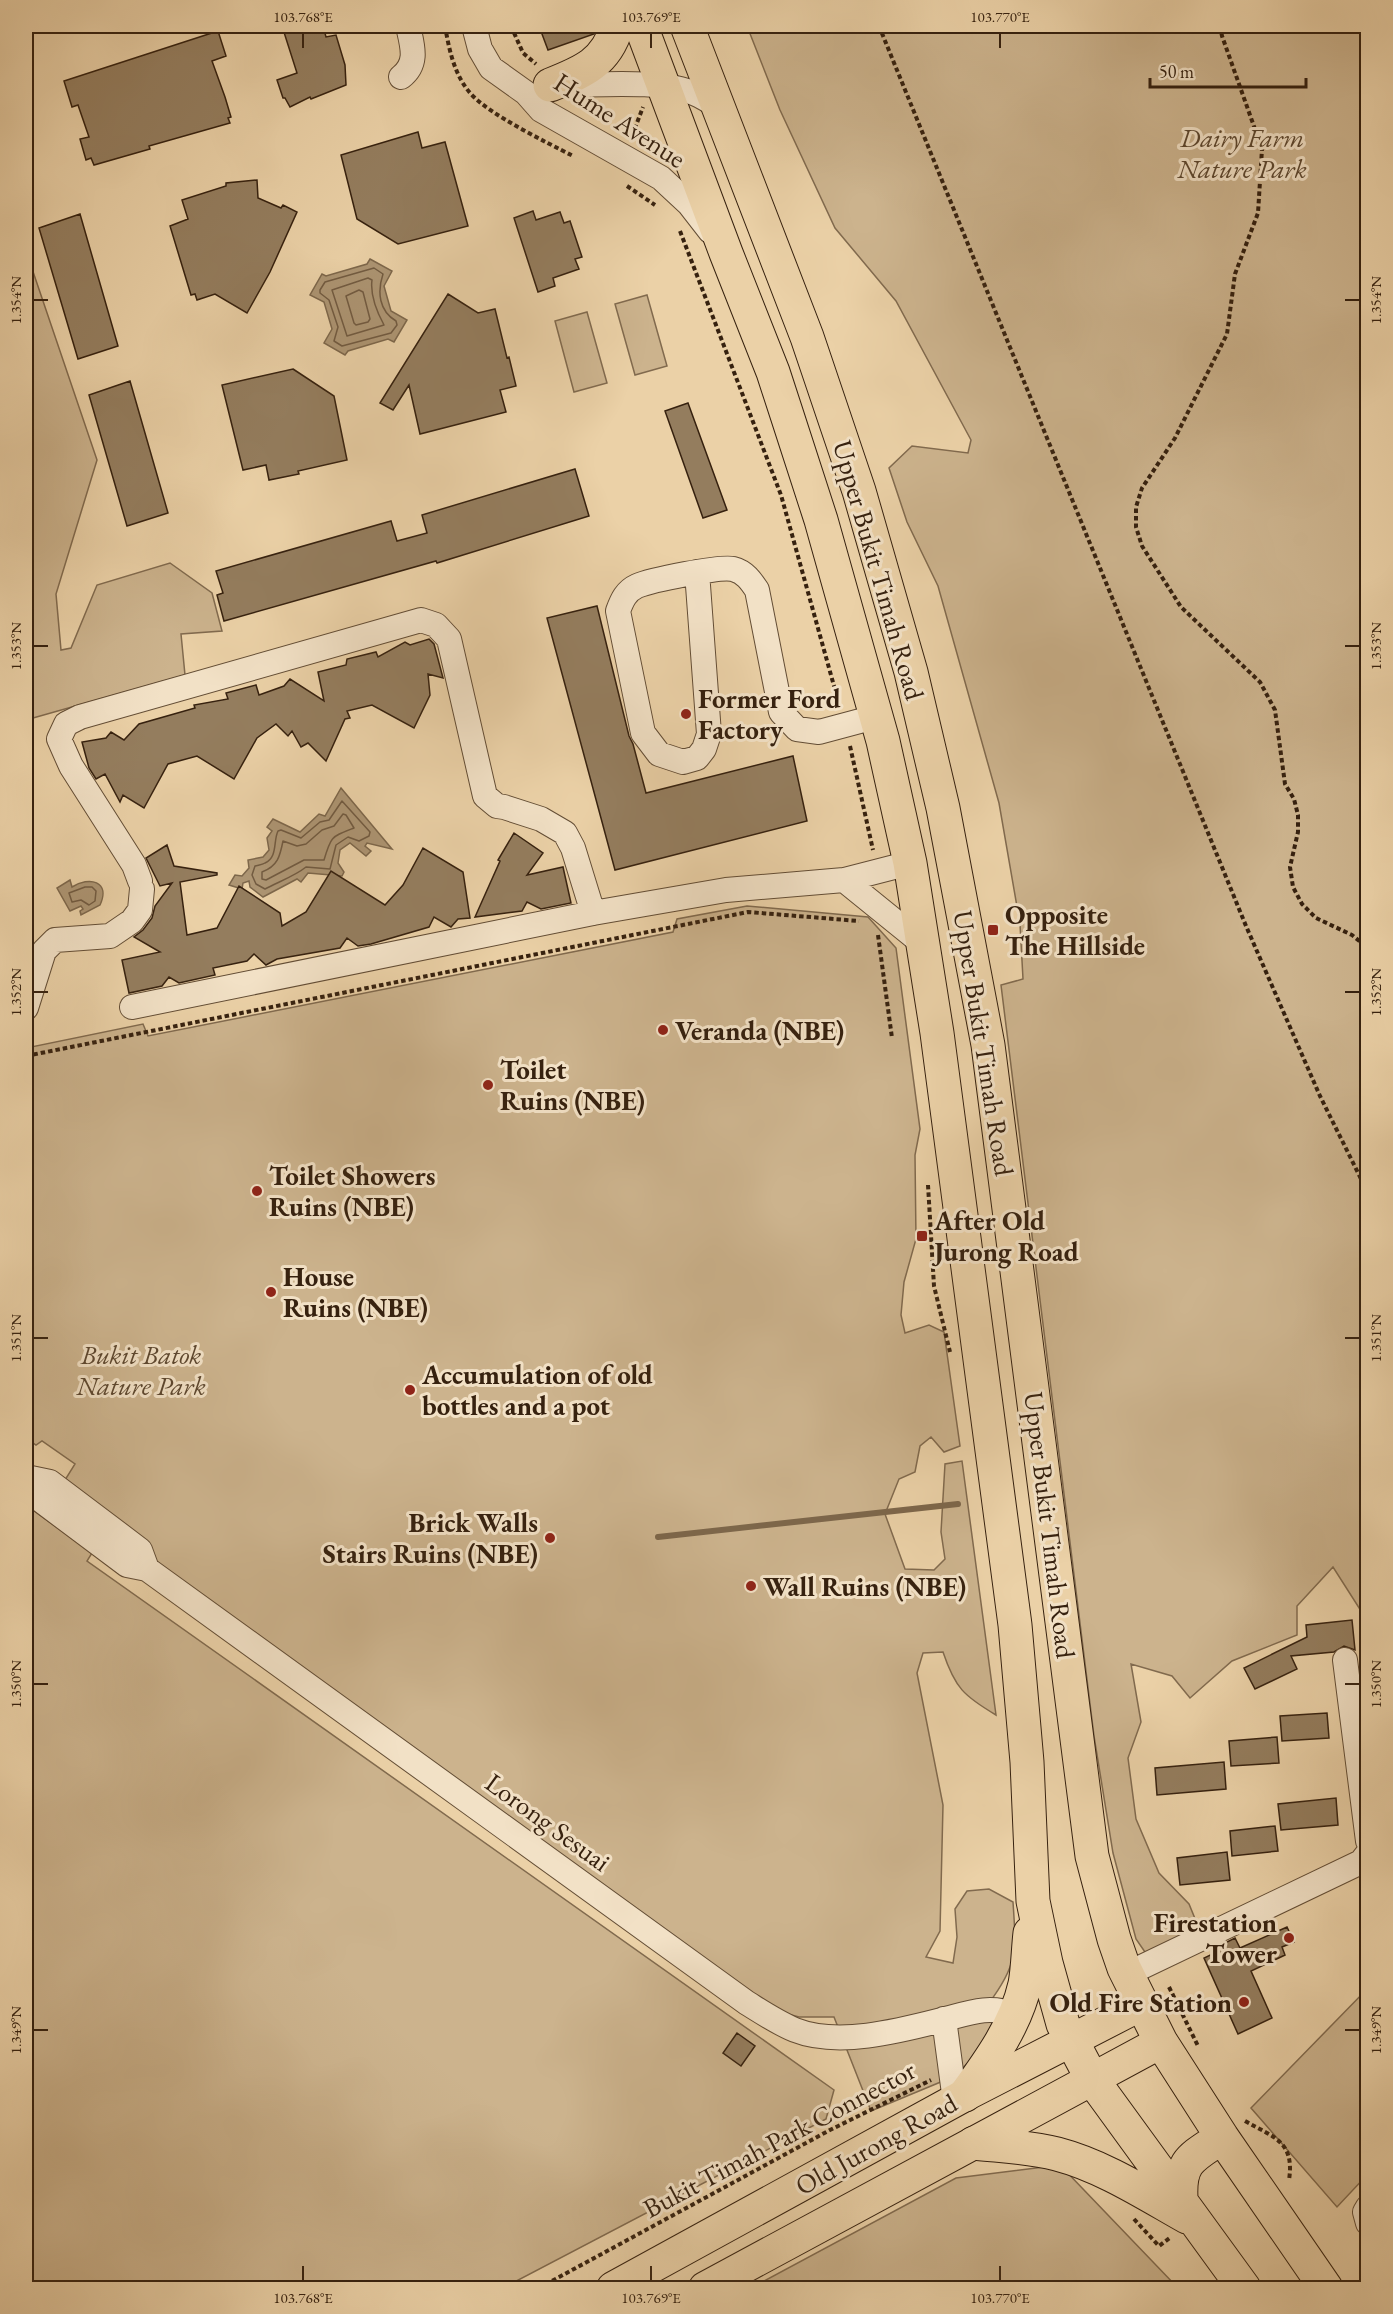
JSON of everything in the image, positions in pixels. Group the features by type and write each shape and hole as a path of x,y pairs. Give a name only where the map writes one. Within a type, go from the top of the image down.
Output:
{"highway":[{"path":"538,89 583,72 604,53 617,26"},
{"name":"Upper Bukit Timah Road","path":"641,26 773,372 821,520 868,728 910,863 939,1044 1015,1625 1027,1762 1033,1901 1046,1963 1063,2024 1092,2079 1152,2162 1185,2219 1244,2289"},
{"name":"Upper Bukit Timah Road","path":"687,26 807,337 859,491 911,672 962,900 988,1045 1092,1856 1114,1939 1127,1974 1155,1996 1161,2042 1232,2128 1326,2289"},
{"path":"787,415 784,352 789,341 807,337"},
{"path":"868,728 891,677 895,672 911,672"},
{"path":"982,1373 996,1371 1019,1356 1025,1335"},
{"path":"957,2089 987,2064 1014,2015 1025,1983 1033,1901"},
{"path":"1185,2219 1180,2181 1183,2168 1232,2128"},
{"path":"974,2143 1059,2154 1129,2185 1185,2219"}],"main road":[{"name":"Old Jurong Road","path":"613,2289 957,2089 1071,2041 1155,1996"},
{"name":"Old Jurong Road","path":"705,2289 1161,2042"}],"street":[{"path":"401,77 409,71 414,59 408,26"},
{"name":"Hume Avenue","path":"474,26 480,49 490,68 538,89 636,84 696,94 717,106"},
{"name":"Hume Avenue","path":"538,89 541,110 660,178 689,204 726,253"},
{"path":"698,572 709,734 698,758 683,762 659,754 643,733 618,611 623,597 637,586 698,572 716,568 734,570 750,578 757,590 781,712 797,729 819,732 868,728"},
{"path":"26,1008 44,951 55,940 110,936 132,921 140,910 141,885 134,865 71,766 59,739 66,724 80,717 421,620 436,625 449,639 485,796 497,806 541,819 565,832 573,848 593,914"},
{"path":"132,1007 593,914 726,890 844,880 910,863"},
{"path":"844,880 923,944"},
{"name":"Lorong Sesuai","path":"26,1478 50,1482 140,1550 147,1569 738,1996 778,2022 798,2031 824,2037 864,2036 981,2010 1004,2010 1014,2015"},
{"path":"1345,1660 1368,1841"},
{"path":"1127,1974 1361,1862 1368,1853"},
{"path":"944,2019 957,2089"},
{"path":"1368,2207 1365,2212 1368,2223"}],"path":[{"path":"879,26 1246,926 1320,1096 1368,1193"},
{"path":"1220,26 1262,149 1258,213 1235,274 1227,334 1175,438 1142,488 1136,507 1136,527 1142,546 1181,607 1260,682 1275,710 1285,784 1294,799 1298,815 1298,832 1290,867 1293,887 1302,904 1316,918 1352,935 1368,948"},
{"path":"623,184 658,207"},
{"path":"680,229 868,728 878,870"},
{"path":"26,1056 748,912 866,922"},
{"path":"878,934 892,1038"},
{"path":"927,1177 934,1286 952,1363"},
{"path":"1155,1996 1200,2051"},
{"name":"Bukit Timah Park Connector","path":"539,2289 830,2130 957,2089"},
{"path":"1232,2128 1273,2135 1286,2148 1292,2165 1289,2180"},
{"path":"1130,2215 1159,2246 1185,2219"}],"green space":[{"name":"Dairy Farm Nature Park","path":"747,26 1367,26 1367,1662 1363,1614 1333,1567 1297,1606 1297,1635 1232,1661 1190,1698 1172,1676 1131,1664 1141,1722 1128,1758 1136,1819 1159,1873 1189,1904 1198,1926 1147,1955 1136,1939 1113,1853 1094,1736 1001,985 1023,979 1020,924 999,803 938,586 907,522 889,468 912,446 968,453 971,440 896,301 835,228 780,110"},
{"path":"26,251 97,460 56,594 61,650 71,648 97,585 170,563 212,593 222,631 181,634 185,675 26,720"},
{"path":"647,295 667,366 635,375 615,304"},
{"path":"587,312 607,383 574,392 555,321"},
{"name":"Bukit Batok Nature Park","path":"747,906 868,917 896,948 920,1129 915,1155 916,1239 904,1282 901,1315 905,1333 929,1325 944,1332 960,1446 944,1452 931,1437 920,1446 915,1472 899,1479 885,1514 905,1569 934,1570 945,1559 941,1532 945,1464 962,1461 996,1715 962,1690 943,1652 923,1653 917,1673 943,1805 940,1931 926,1957 953,1963 957,1937 955,1909 967,1891 989,1889 1013,1902 1015,1944 1011,1966 989,2003 1008,2010 983,2047 955,2076 871,2111 834,2017 799,2017 780,2012 55,1496 75,1464 42,1441 36,1445 26,1438 26,1048 143,1024 148,1036 673,932 677,919"},
{"path":"26,1505 92,1553 87,1561 834,2090 826,2119 503,2288 26,2288"},
{"path":"1367,1989 1367,2175 1337,2207 1251,2108"},
{"path":"1060,2165 1177,2287 751,2288 956,2178"}],"water":[{"path":"370,259 392,271 384,286 391,311 407,320 394,342 388,339 348,351 345,355 324,343 332,329 324,302 310,295 322,274 326,276 367,264"},
{"path":"341,788 392,849 367,843 365,846 371,851 366,856 350,843 340,850 338,863 344,872 342,876 308,873 301,882 297,879 263,897 250,887 249,881 243,883 242,889 229,885 235,875 242,876 249,868 248,860 263,857 269,850 267,838 272,831 267,827 273,819 300,832 319,814 325,816"},
{"path":"70,880 72,887 85,882 96,883 100,886 103,897 100,905 81,915 80,911 83,909 81,906 70,911 57,888"}],"building":[{"path":"282,26 323,26 326,37 336,35 345,65 346,85 311,99 310,97 290,107 283,98 277,80 297,73"},
{"path":"539,26 597,26 594,34 548,50"},
{"path":"218,31 226,56 212,61 231,117 228,118 230,123 149,146 150,149 94,165 91,158 86,160 80,139 89,137 78,105 72,107 64,81"},
{"path":"418,132 422,148 445,142 468,226 398,244 357,219 341,155"},
{"path":"257,180 258,198 281,208 283,205 297,212 270,272 247,313 215,294 197,300 195,294 191,295 170,226 188,219 182,200 226,186 226,183"},
{"path":"533,211 536,220 560,212 564,223 570,221 582,257 575,259 579,269 553,278 555,286 538,292 514,218"},
{"path":"80,214 118,346 78,359 39,228"},
{"path":"448,294 478,313 495,309 516,386 500,390 506,412 420,434 409,385 393,410 380,403"},
{"path":"293,369 334,396 347,460 269,480 266,465 243,470 222,385"},
{"path":"130,381 168,513 127,526 89,395"},
{"path":"688,403 727,510 703,518 665,411"},
{"path":"575,469 589,516 437,563 436,561 224,621 217,595 223,593 216,571 391,521 397,541 427,533 422,515"},
{"path":"597,606 629,736 646,793 793,756 807,821 615,870 547,618"},
{"path":"429,639 434,644 443,678 428,674 430,695 414,728 372,705 347,711 350,718 345,719 326,761 308,743 301,747 292,731 288,736 276,724 257,738 234,779 197,756 168,764 144,808 123,795 120,802 105,774 96,779 89,768 82,742 106,738 111,732 124,740 139,724 195,708 194,705 228,699 226,693 256,685 259,695 284,686 290,679 324,701 318,672 346,665 347,659 376,652 378,657 405,642 410,645"},
{"path":"514,833 543,853 527,875 563,867 571,903 541,909 527,902 522,911 475,917 500,861 498,860"},
{"path":"167,845 174,866 217,873 217,875 180,882 187,935 217,928 239,886 280,913 282,926 306,912 331,871 385,905 403,885 423,848 463,872 470,918 458,919 451,927 434,917 429,927 371,944 358,946 347,938 340,948 277,959 266,965 254,954 247,961 213,968 215,975 179,983 169,977 162,986 129,993 122,960 160,952 134,937 152,918 155,906 172,883 160,886 146,858"},
{"path":"1352,1620 1355,1650 1344,1646 1334,1652 1291,1656 1297,1669 1255,1689 1244,1668 1307,1637 1306,1625"},
{"path":"1327,1713 1329,1738 1282,1741 1280,1716"},
{"path":"1277,1737 1279,1763 1231,1766 1229,1741"},
{"path":"1224,1762 1226,1789 1157,1795 1155,1768"},
{"path":"1336,1798 1338,1825 1281,1830 1278,1804"},
{"path":"1275,1826 1278,1851 1232,1856 1230,1831"},
{"path":"1227,1852 1230,1880 1180,1885 1177,1858"},
{"path":"1287,1927 1294,1942 1282,1947 1285,1955 1251,1971 1272,2018 1238,2034 1204,1958 1219,1951 1217,1947 1235,1938 1240,1948"},
{"path":"737,2033 755,2046 741,2066 723,2053"}],"waterway":[{"path":"658,1537 958,1504"}],"place":[{"name":"Former Ford Factory","path":"686,714"},
{"name":"Opposite The Hillside","path":"993,930"},
{"name":"Veranda (NBE)","path":"663,1030"},
{"name":"Toilet Ruins (NBE)","path":"488,1085"},
{"name":"Toilet Showers Ruins (NBE)","path":"257,1191"},
{"name":"After Old Jurong Road","path":"922,1236"},
{"name":"House Ruins (NBE)","path":"271,1292"},
{"name":"Accumulation of old bottles and a pot","path":"410,1390"},
{"name":"Brick Walls Stairs Ruins (NBE)","path":"550,1538"},
{"name":"Wall Ruins (NBE)","path":"751,1586"},
{"name":"Firestation Tower","path":"1289,1938"},
{"name":"Old Fire Station","path":"1244,2002"}]}
